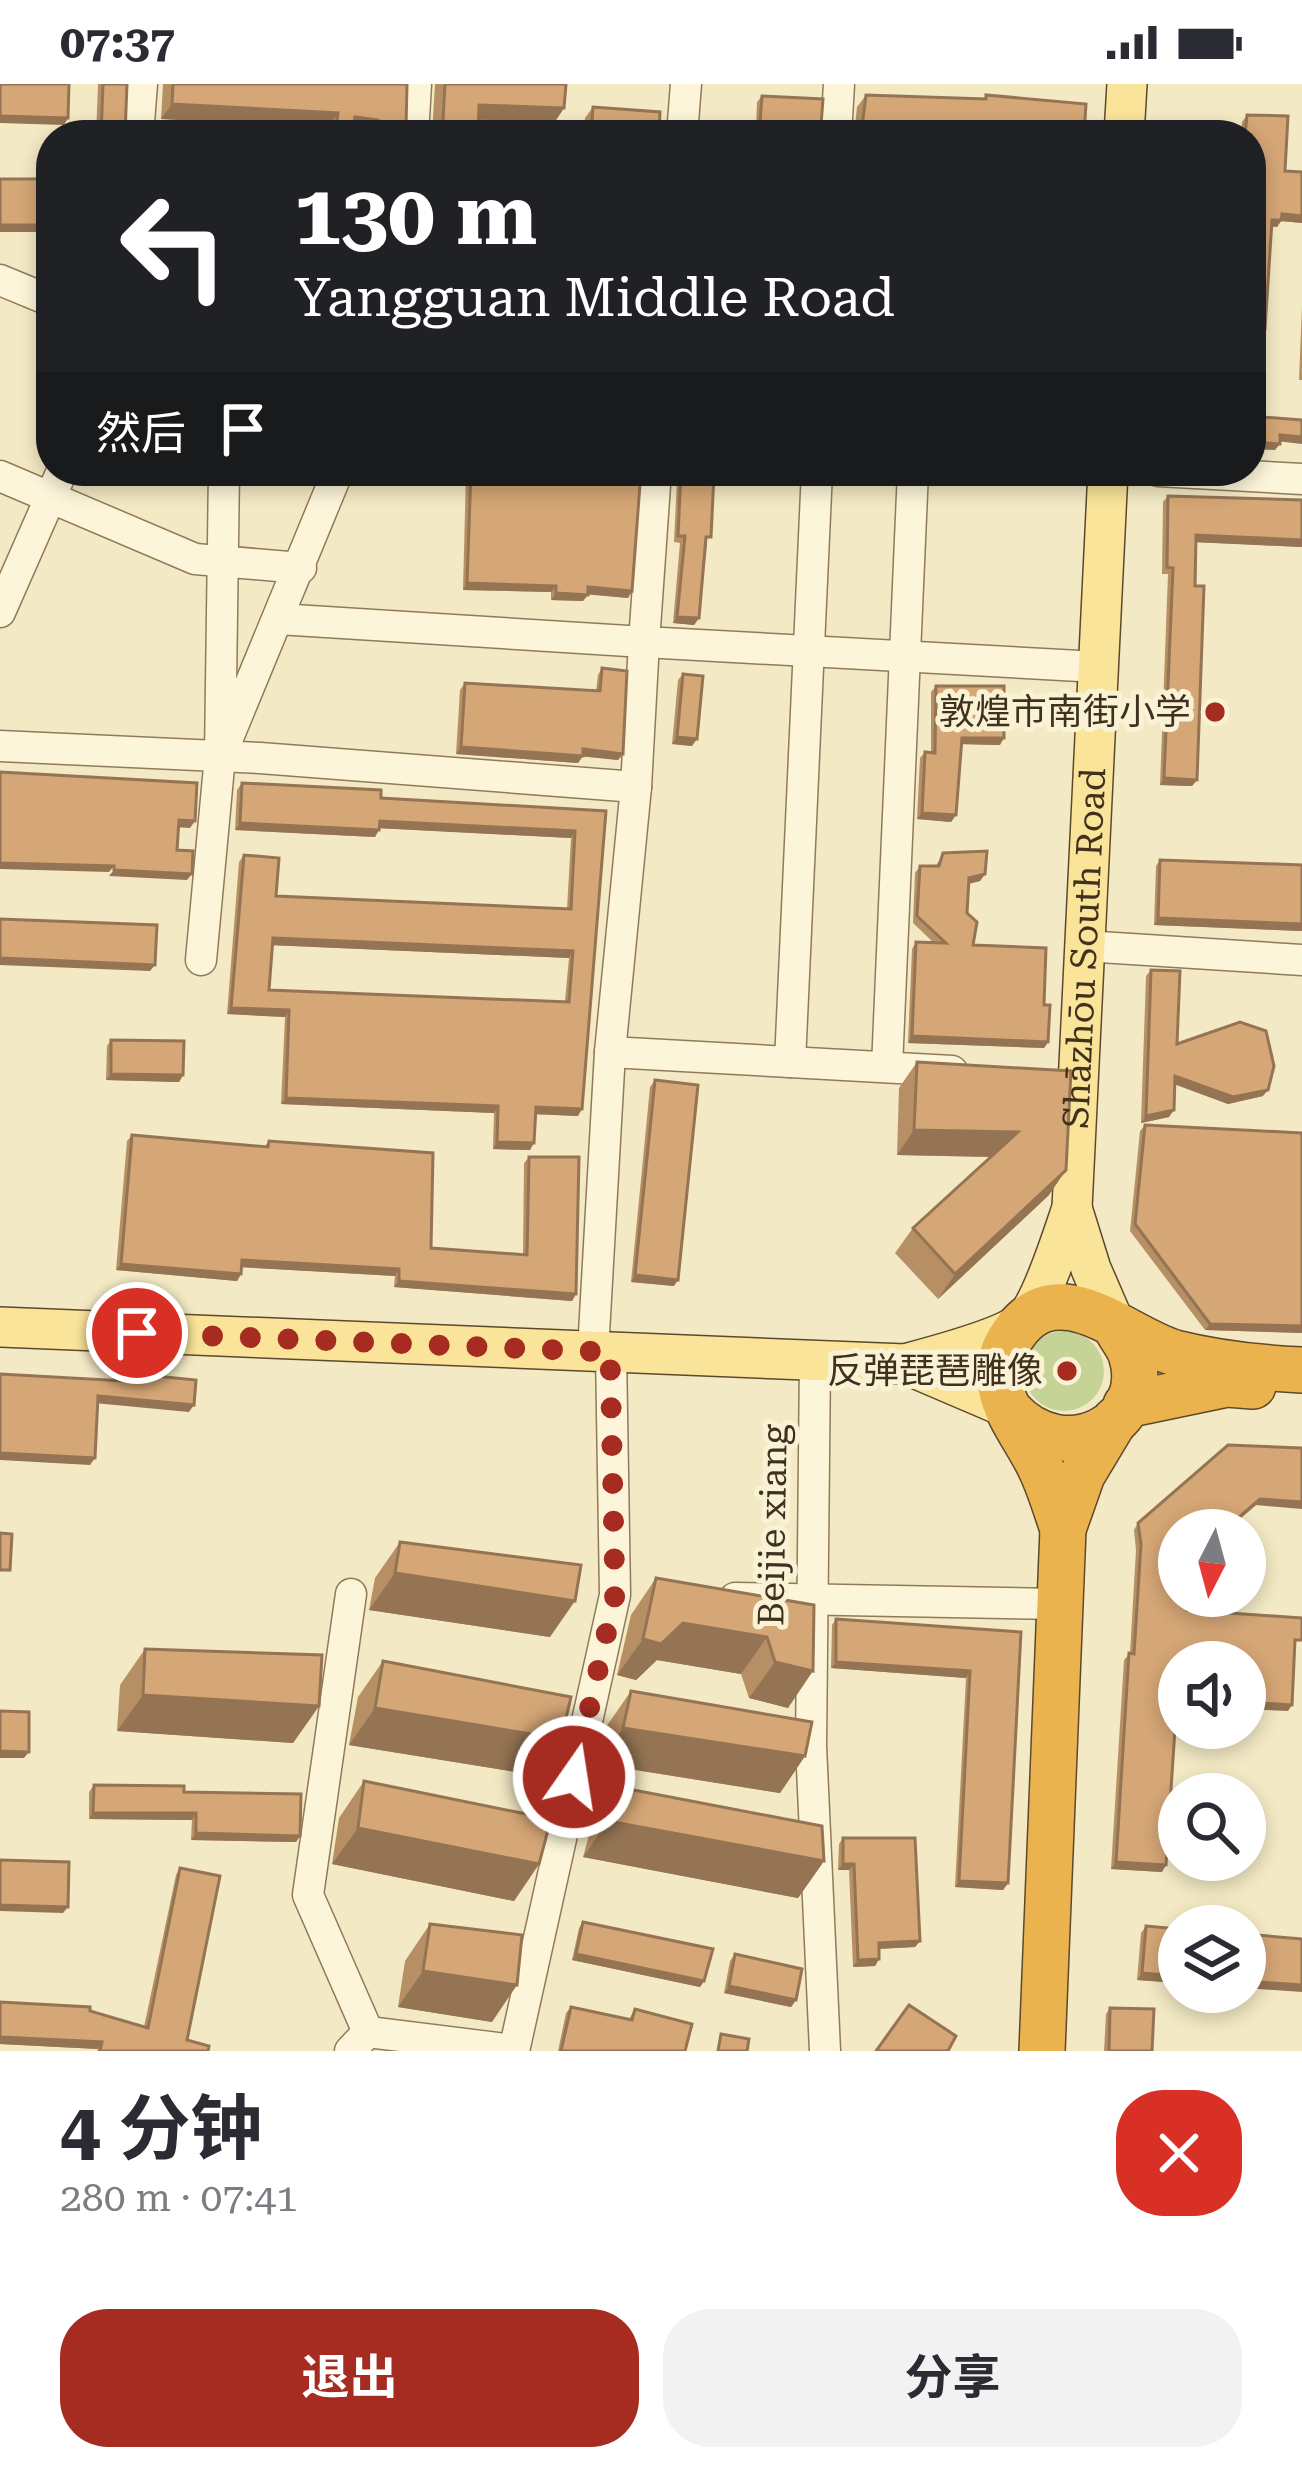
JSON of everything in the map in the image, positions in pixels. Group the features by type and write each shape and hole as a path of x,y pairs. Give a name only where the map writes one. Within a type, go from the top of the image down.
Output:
{"highway":[{"path":"1064,1529 1041,1468 1009,1408 998,1370 1006,1343 1024,1321 1048,1309 1076,1307 1168,1351 1232,1367 1302,1370"},
{"path":"1042,2051 1064,1529 1082,1475 1120,1413 1134,1376 1131,1353 1117,1329"},
{"path":"1009,1408 1025,1427 1058,1440 1093,1435 1120,1413 1227,1384 1302,1388"}],"main road":[{"path":"1125,120 1126,84"},
{"name":"Shāzhōu South Road","path":"1072,1208 1066,1077 1084,946 1107,486"},
{"path":"0,1328 905,1364 953,1351 1024,1321 1050,1270 1072,1208"},
{"path":"1072,1208 1090,1269 1117,1329"},
{"path":"905,1364 1009,1408"}],"street":[{"path":"139,120 142,84"},
{"path":"414,120 416,84"},
{"path":"683,120 686,84"},
{"path":"837,120 839,84"},
{"path":"0,280 36,295"},
{"path":"0,476 36,481"},
{"path":"1266,477 1302,479"},
{"path":"0,612 55,486"},
{"path":"60,486 195,559 301,568"},
{"path":"201,960 220,756 223,486"},
{"path":"220,756 332,486"},
{"path":"351,1594 308,1895 359,2041 514,2050 626,1595 602,1351 610,1052 636,787 655,486"},
{"path":"790,1062 817,486"},
{"path":"887,1067 912,486"},
{"path":"278,620 1098,667"},
{"path":"0,746 220,756 636,787"},
{"path":"1084,946 1302,960"},
{"path":"610,1052 982,1072"},
{"name":"Beijie xiang","path":"815,1360 811,1746 825,2051"},
{"path":"702,1597 1060,1604"}],"green space":[{"path":"1064,1331 1092,1343 1104,1371 1092,1399 1064,1411 1036,1399 1024,1371 1036,1343"}],"building":[{"path":"0,84 69,84 68,118 0,116"},
{"path":"103,84 127,84 126,120 102,120"},
{"path":"173,84 407,84 406,120 337,120 338,113 172,104"},
{"path":"445,84 566,84 564,108 479,105 478,120 443,120"},
{"path":"866,95 986,99 986,95 1086,104 1085,120 863,120"},
{"path":"762,96 823,99 821,120 760,120"},
{"path":"593,107 660,112 660,120 592,120"},
{"path":"1247,115 1288,116 1285,171 1302,172 1302,216 1282,214 1281,220 1272,220 1266,313 1266,120 1246,120"},
{"path":"0,179 36,179 36,225 0,225"},
{"path":"1266,417 1302,420 1302,437 1280,435 1280,444 1266,443"},
{"path":"470,486 640,486 632,591 588,587 588,595 556,593 556,586 467,583"},
{"path":"680,486 713,486 699,618 677,617 685,536 678,536"},
{"path":"1168,496 1302,500 1302,540 1196,535 1195,586 1204,586 1197,780 1164,778 1173,568 1167,567"},
{"path":"602,668 627,671 623,754 583,749 583,756 461,747 465,683 600,691"},
{"path":"683,674 703,676 697,739 677,737"},
{"path":"936,686 1004,686 1004,738 962,738 956,815 922,813 925,752 935,753"},
{"path":"0,772 197,783 195,821 179,820 177,850 193,851 192,874 0,863"},
{"path":"242,783 381,790 381,798 606,811 582,1109 536,1107 534,1143 497,1142 498,1106 286,1098 289,1010 231,1008 244,855 279,858 276,896 571,909 575,831 380,821 379,830 240,823","holes":["273,938 573,951 569,1002 269,990"]},
{"path":"987,851 985,874 969,878 967,913 977,922 973,945 1046,948 1048,1042 912,1036 916,942 946,943 917,916 920,866 939,866 943,853"},
{"path":"1160,860 1302,865 1302,924 1158,918"},
{"path":"0,919 157,925 155,965 0,958"},
{"path":"1151,970 1180,971 1177,1044 1240,1022 1266,1031 1274,1066 1268,1090 1233,1097 1175,1076 1174,1110 1146,1116"},
{"path":"111,1040 184,1041 183,1075 111,1074"},
{"path":"917,1062 1071,1071 1066,1170 955,1274 913,1228 1018,1132 914,1130"},
{"path":"655,1080 698,1085 678,1280 635,1275"},
{"path":"1145,1125 1302,1133 1302,1326 1210,1324 1135,1224"},
{"path":"132,1135 268,1147 269,1141 433,1153 431,1248 527,1255 529,1157 579,1157 576,1294 399,1281 399,1269 242,1260 241,1274 121,1264"},
{"path":"126,1373 196,1380 194,1405 98,1396 95,1458 0,1453 0,1374 125,1381"},
{"path":"1228,1445 1302,1448 1302,1502 1260,1499 1248,1509 1158,1509 1158,1617 1302,1618 1302,1640 1295,1640 1292,1705 1266,1703 1266,1641 1158,1641 1158,1749 1174,1749 1172,1773 1158,1773 1158,1865 1116,1862 1129,1653 1134,1654 1141,1544 1138,1523"},
{"path":"0,1533 12,1534 10,1570 0,1570"},
{"path":"400,1542 581,1565 575,1601 395,1573"},
{"path":"656,1578 814,1605 813,1671 775,1662 767,1637 683,1623 661,1644 643,1639"},
{"path":"836,1619 1021,1632 1008,1883 959,1881 970,1671 836,1662"},
{"path":"145,1649 322,1655 319,1706 143,1695"},
{"path":"383,1661 571,1697 561,1739 375,1708"},
{"path":"631,1691 812,1722 805,1756 623,1728"},
{"path":"0,1711 29,1712 29,1752 0,1751"},
{"path":"364,1781 551,1819 539,1864 358,1828"},
{"path":"94,1785 301,1794 300,1836 196,1833 196,1813 93,1813"},
{"path":"618,1787 822,1826 824,1861 608,1821"},
{"path":"843,1838 915,1838 920,1941 879,1943 879,1959 858,1960 854,1864 843,1864"},
{"path":"0,1860 69,1862 68,1907 0,1905"},
{"path":"180,1868 220,1876 187,2040 209,2046 208,2051 100,2051 102,2042 0,2037 0,2002 90,2007 90,2011 148,2028"},
{"path":"583,1922 713,1949 704,1981 576,1954"},
{"path":"430,1924 522,1935 517,1985 423,1971"},
{"path":"1146,1926 1158,1927 1158,1974 1142,1973"},
{"path":"1266,1936 1302,1939 1302,1985 1266,1982"},
{"path":"735,1954 802,1969 796,2000 729,1986"},
{"path":"909,2005 956,2036 948,2051 876,2051"},
{"path":"571,2007 632,2020 635,2009 692,2024 685,2051 561,2051"},
{"path":"1110,2008 1154,2009 1152,2051 1109,2051"},
{"path":"721,2034 749,2039 747,2051 718,2051"}],"place":[{"name":"敦煌市南街小学","path":"1215,712"},
{"name":"反弹琵琶雕像","path":"1067,1371"}],"route":[{"path":"137,1333 610,1352 615,1595 574,1777"}]}
